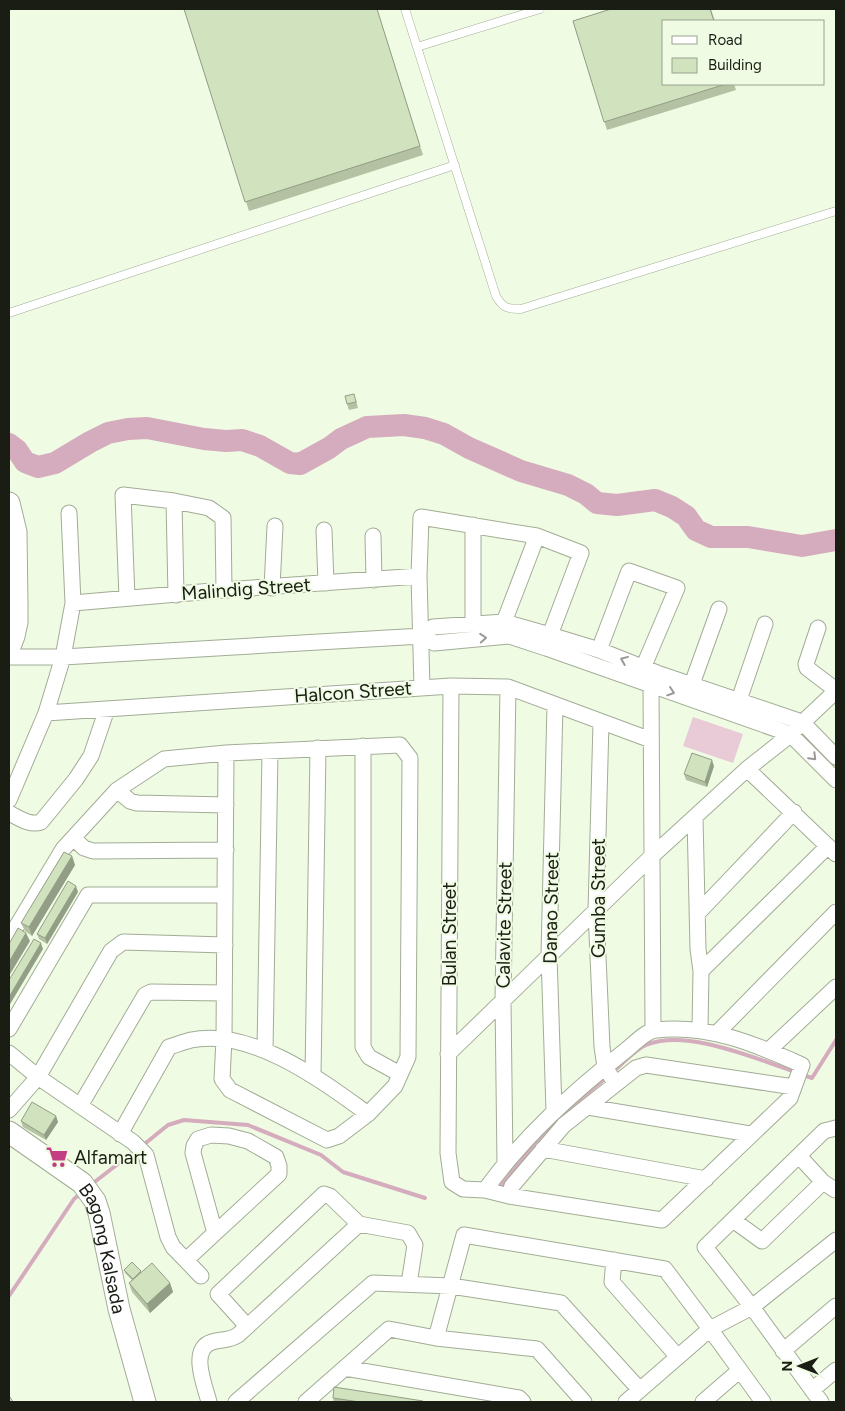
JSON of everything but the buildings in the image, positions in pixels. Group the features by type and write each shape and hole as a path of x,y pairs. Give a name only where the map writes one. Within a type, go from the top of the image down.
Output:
{"street":[{"path":"127,598 123,496 174,501 209,508 223,518 224,590"},
{"path":"174,501 176,595"},
{"path":"9,503 16,532 17,605 10,640"},
{"path":"9,800 46,713 63,657 72,603 69,513"},
{"path":"422,688 419,576 421,517 537,536 581,553 550,635"},
{"path":"473,525 474,624"},
{"path":"272,588 275,526"},
{"path":"324,530 326,583"},
{"path":"373,536 374,580"},
{"path":"504,622 537,536"},
{"path":"599,650 629,571 677,588 643,668"},
{"name":"Malindig Street","path":"72,603 419,576"},
{"path":"692,684 720,609"},
{"path":"422,636 433,627 504,622 550,635 599,650 643,668 802,722 836,757"},
{"path":"739,700 765,624"},
{"path":"448,1054 652,856 747,769 790,734 836,690 807,668 818,628"},
{"path":"9,657 63,657 422,636 434,643 509,636 790,734 836,780"},
{"name":"Halcon Street","path":"46,713 450,686 508,687 651,740"},
{"name":"Bulan Street","path":"450,686 448,1153 452,1182 463,1189 485,1190"},
{"path":"509,1196 512,1186 543,1149 564,1125 588,1107 610,1075 653,1030 651,686"},
{"name":"Calavite Street","path":"505,1163 503,1001 508,687"},
{"name":"Danao Street","path":"554,1111 550,955 555,705"},
{"path":"9,813 30,823 41,822 76,779 91,756 107,709"},
{"name":"Gumba Street","path":"600,722 596,911 602,1047 610,1075"},
{"path":"9,939 63,849 117,790 164,759 226,753 400,745 410,758 408,1057 395,1086 368,1114 339,1136 327,1140 230,1090 222,1079 224,1039 226,753"},
{"path":"363,746 363,1047 369,1057 400,1074"},
{"path":"313,1074 318,748"},
{"path":"265,1050 270,751"},
{"path":"701,971 832,850 747,769"},
{"path":"117,790 130,801 137,803 226,805"},
{"path":"697,914 794,812"},
{"path":"695,817 698,949 701,971 700,1029"},
{"path":"73,838 84,848 93,851 226,850"},
{"path":"9,1028 88,895 225,895"},
{"path":"717,1033 836,912"},
{"path":"9,1127 30,1100 38,1077 111,951 123,942 225,945"},
{"path":"769,1050 836,987"},
{"path":"80,1106 145,995 151,992 224,993"},
{"path":"653,1030 700,1029 769,1050 802,1065 790,1098 750,1134 662,1220 509,1196 485,1190 505,1163 554,1111 610,1075 646,1065 797,1078"},
{"path":"120,1134 169,1047 192,1040 224,1039 265,1050 313,1074 368,1114"},
{"path":"9,1053 38,1077 133,1142 146,1155 168,1237 173,1247 201,1276"},
{"path":"9,1110 38,1077"},
{"path":"588,1107 750,1134"},
{"path":"821,1402 752,1307 705,1247 824,1130 836,1128"},
{"name":"Bagong Kalsada","path":"9,1132 87,1189 99,1213 119,1309 145,1402"},
{"path":"186,1260 216,1233 279,1174 276,1157 248,1141 229,1136 210,1135 198,1139 193,1153 216,1233"},
{"path":"543,1149 706,1179"},
{"path":"733,1220 762,1241 829,1186 799,1156"},
{"path":"247,1326 218,1294 324,1194 330,1196 359,1224 408,1234 415,1245 409,1284"},
{"path":"209,1402 199,1354 203,1348 210,1342 233,1338 359,1224"},
{"path":"436,1338 464,1236 665,1269 763,1402"},
{"path":"626,1402 710,1329 752,1307 836,1240"},
{"path":"614,1260 612,1282 678,1357"},
{"path":"236,1402 373,1283 451,1286 561,1302 640,1390"},
{"path":"783,1350 836,1306"},
{"path":"306,1402 389,1329 436,1338 537,1350 584,1402"},
{"path":"345,1368 519,1398 523,1402"},
{"path":"704,1402 740,1370"},
{"path":"812,1390 836,1370"}],"lane":[{"path":"405,9 496,296 500,304 506,308 514,309 531,306 836,211"},
{"path":"418,47 540,9"},
{"path":"9,313 456,165"}],"shaded area":[{"path":"693,717 743,734 733,763 683,746"}],"waterway":[{"path":"9,444 17,450 25,462 38,467 55,463 108,433 147,428 204,439 242,440 260,446 290,463 300,464 341,439 367,427 404,425 425,428 444,434 469,448 521,471 568,485 586,494 597,503 617,505 655,500 672,507 686,516 696,530 711,537 748,537 802,546 836,540"},
{"path":"613,1072 646,1045 663,1041 681,1040 721,1047 796,1072"},
{"path":"803,1075 812,1078 836,1040"},
{"path":"567,1110 608,1076"},
{"path":"500,1187 541,1136 562,1115"},
{"path":"142,1146 168,1125 184,1120 248,1125 321,1155 343,1172 425,1198"},
{"path":"92,1184 136,1150"},
{"path":"9,1296 74,1199 81,1193"}],"place":[{"name":"Alfamart","path":"57,1157"}]}
